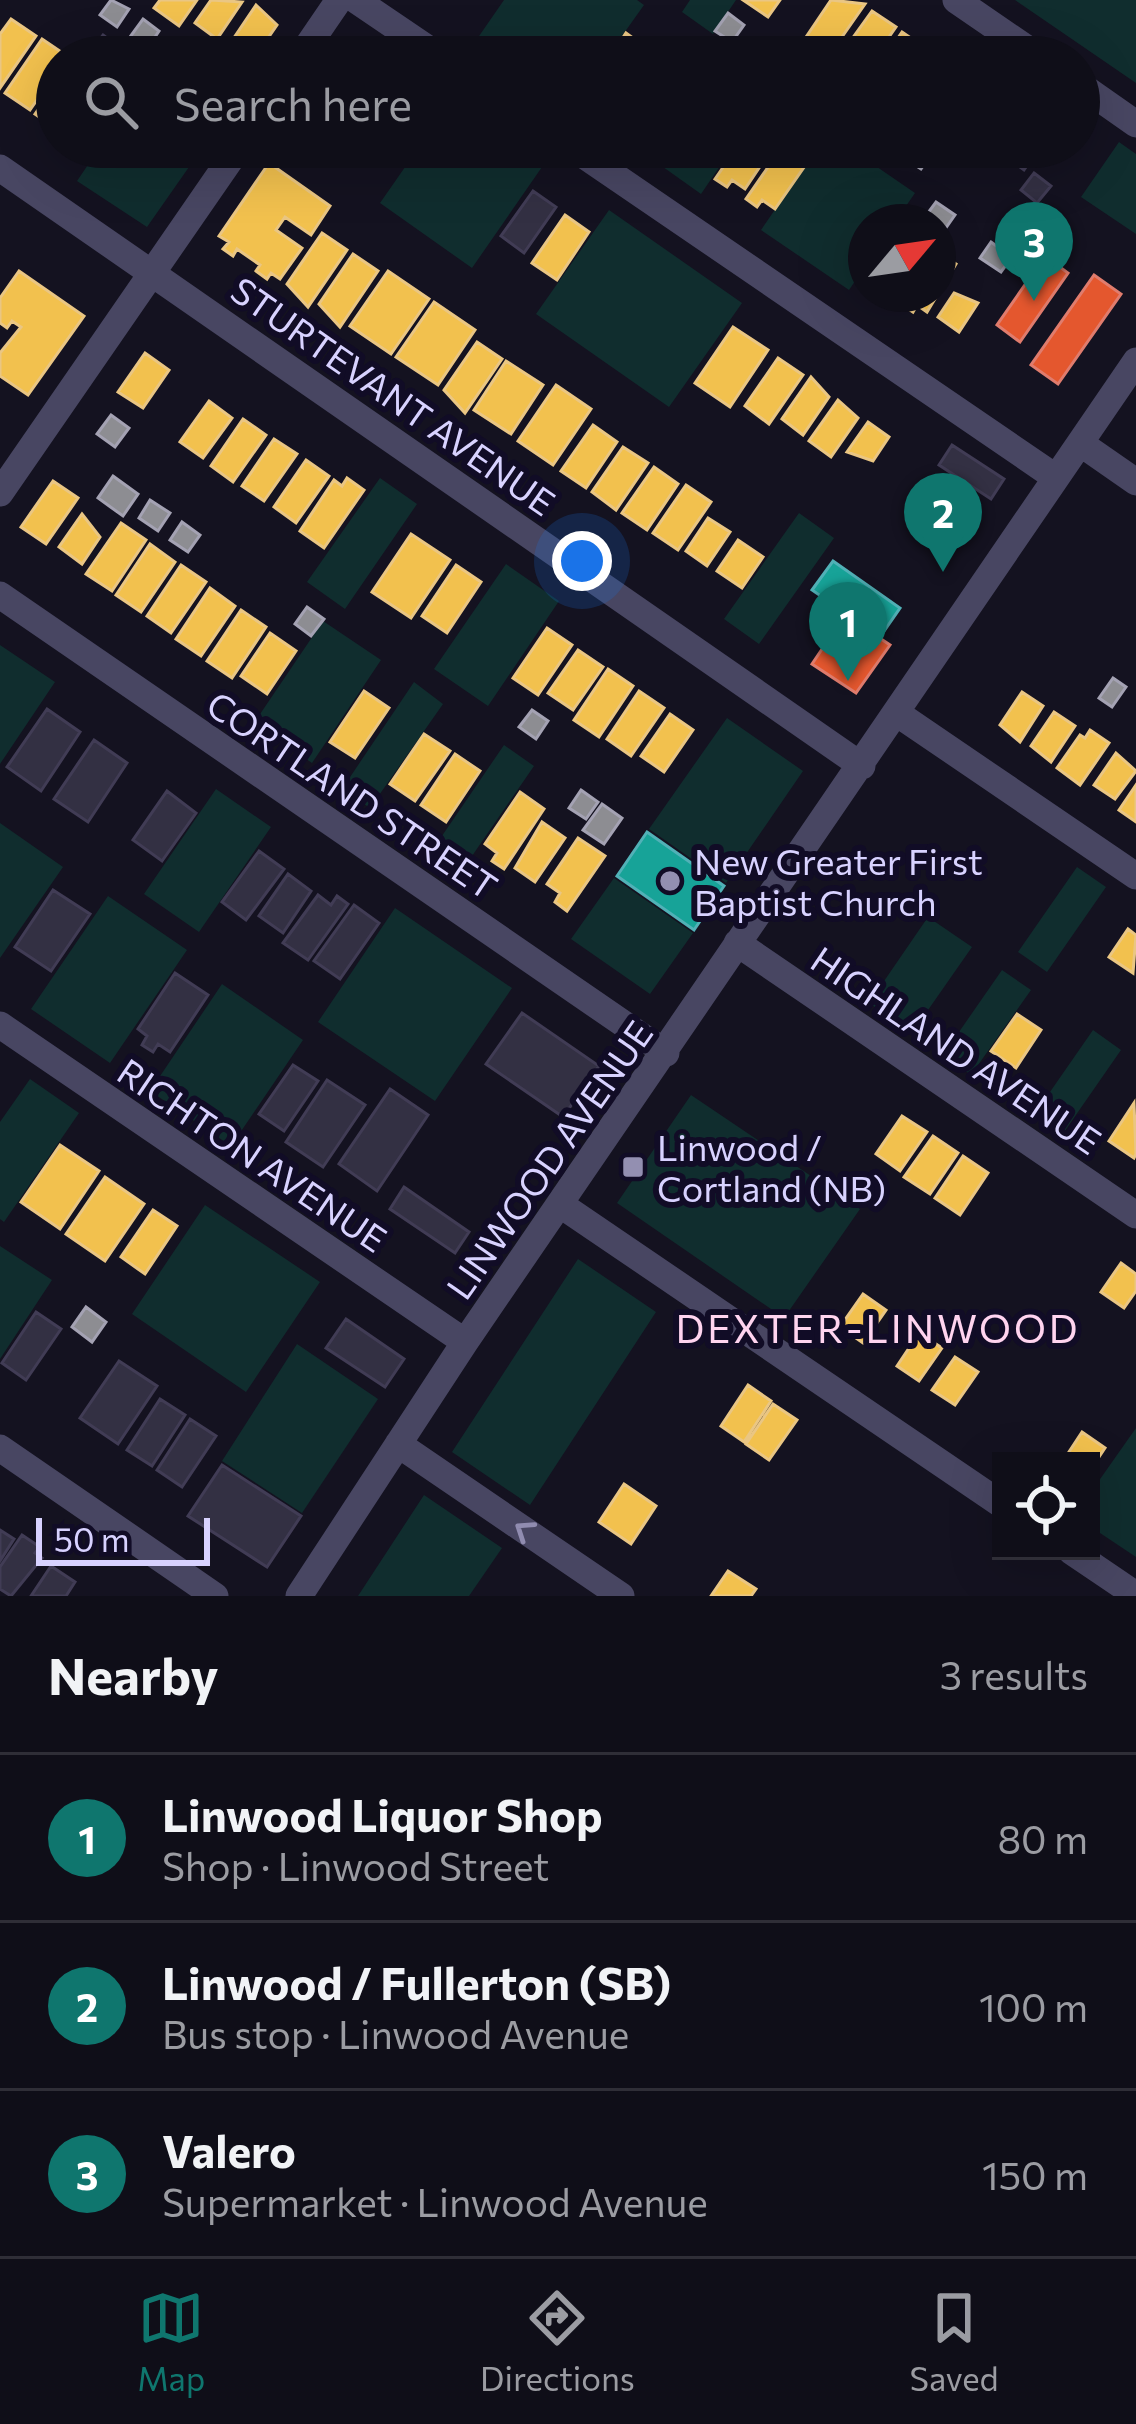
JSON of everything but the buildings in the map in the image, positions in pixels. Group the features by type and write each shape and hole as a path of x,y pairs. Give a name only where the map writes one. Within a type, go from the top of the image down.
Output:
{"street":[{"path":"314,36 339,0"},
{"path":"356,0 409,36"},
{"path":"956,0 1008,36"},
{"path":"1100,99 1136,124"},
{"name":"STURTEVANT AVENUE","path":"0,168 862,766"},
{"path":"0,493 225,168"},
{"path":"603,168 1055,477"},
{"path":"1136,361 898,714 1136,876"},
{"path":"1081,443 1136,482"},
{"name":"CORTLAND STREET","path":"0,596 666,1053"},
{"name":"LINWOOD AVENUE","path":"299,1596 465,1342 898,714"},
{"name":"HIGHLAND AVENUE","path":"737,943 1136,1215"},
{"name":"RICHTON AVENUE","path":"0,1025 465,1342"},
{"path":"561,1205 992,1498"},
{"path":"398,1444 621,1596"},
{"path":"0,1448 215,1596"},
{"path":"1084,1560 1136,1595"}],"green space":[{"path":"504,0 637,0 644,5 622,36 479,36"},
{"path":"690,0 736,0 713,34 682,12"},
{"path":"1015,0 1136,0 1136,83 1100,58 1100,36 1067,36"},
{"path":"1119,142 1136,154 1136,234 1081,197"},
{"path":"86,168 188,168 147,227 77,181"},
{"path":"404,168 541,168 472,268 380,203"},
{"path":"664,168 719,168 701,194"},
{"path":"804,168 879,168 915,193 907,204 848,204 848,289 761,230"},
{"path":"609,210 742,303 669,407 536,314"},
{"path":"380,478 417,504 345,609 307,582"},
{"path":"799,513 834,538 759,644 724,619"},
{"path":"506,564 559,601 488,706 434,669"},
{"path":"323,621 381,660 312,763 254,723"},
{"path":"0,645 55,682 0,764"},
{"path":"414,682 443,704 370,808 342,789"},
{"path":"727,718 803,771 726,883 649,829"},
{"path":"504,745 534,766 461,872 431,852"},
{"path":"216,789 271,827 199,932 144,894"},
{"path":"0,823 63,867 0,958"},
{"path":"1077,867 1106,887 1047,972 1018,952"},
{"path":"614,878 693,933 650,994 571,939"},
{"path":"108,896 187,950 110,1063 31,1009"},
{"path":"395,908 512,988 435,1101 318,1022"},
{"path":"928,917 972,947 912,1033 869,1003"},
{"path":"1002,970 1031,990 971,1075 943,1055"},
{"path":"222,984 303,1040 231,1146 150,1091"},
{"path":"1093,1030 1121,1050 1062,1135 1034,1115"},
{"path":"30,1079 79,1113 4,1222 0,1219 0,1122"},
{"path":"691,1095 860,1209 784,1318 617,1203"},
{"path":"205,1205 320,1282 246,1392 132,1314"},
{"path":"0,1246 52,1280 0,1359"},
{"path":"578,1259 656,1312 530,1505 452,1452"},
{"path":"297,1344 378,1399 302,1513 222,1461"},
{"path":"1136,1428 1136,1557 1100,1533 1100,1479"},
{"path":"424,1495 502,1548 469,1596 358,1596"}],"place":[{"name":"Valero","path":"1034,301"},
{"name":"Linwood / Fullerton (SB)","path":"943,572"},
{"name":"Linwood Liquor Shop","path":"848,681"},
{"name":"New Greater First Baptist Church","path":"670,881"},
{"name":"Linwood / Cortland (NB)","path":"633,1167"}],"district":[{"name":"DEXTER-LINWOOD","path":"878,1327"}]}
